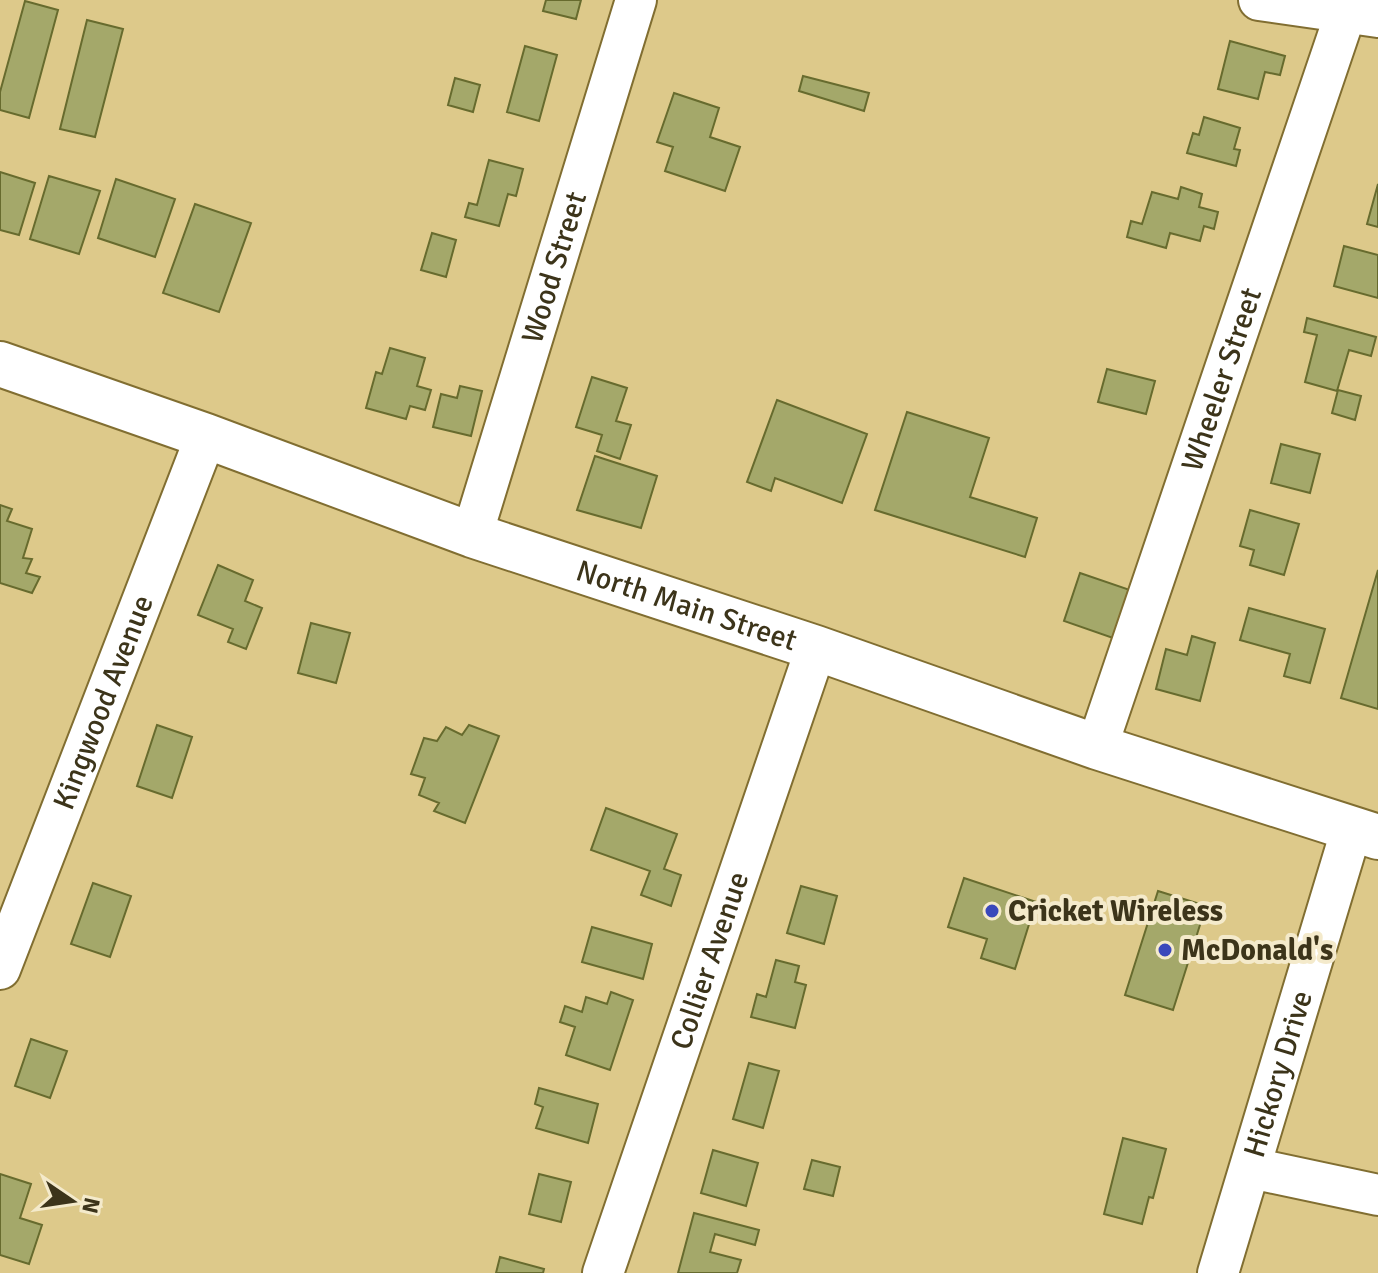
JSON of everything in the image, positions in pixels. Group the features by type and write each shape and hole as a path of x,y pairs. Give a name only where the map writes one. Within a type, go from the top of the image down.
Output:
{"highway":[{"name":"North Main Street","path":"0,364 206,436 472,535 816,648 1097,747 1365,833"}],"street":[{"name":"Wood Street","path":"472,535 636,0"},
{"path":"1259,0 1362,14"},
{"name":"Wheeler Street","path":"1097,747 1362,14"},
{"name":"Kingwood Avenue","path":"0,969 206,436"},
{"name":"Collier Avenue","path":"603,1273 816,648"},
{"name":"Hickory Drive","path":"1218,1273 1365,833"},
{"path":"1251,1168 1378,1195"}],"building":[{"path":"546,0 581,0 576,19 543,11"},
{"path":"25,1 58,10 29,118 0,110 0,92"},
{"path":"87,20 123,29 95,137 60,129"},
{"path":"1230,41 1285,56 1280,75 1265,72 1258,99 1218,89"},
{"path":"525,46 557,55 539,121 507,112"},
{"path":"803,76 869,93 864,111 799,91"},
{"path":"455,78 480,85 473,112 448,105"},
{"path":"674,93 719,108 710,137 740,147 725,191 665,171 673,147 657,142"},
{"path":"1204,117 1240,128 1234,149 1240,150 1236,166 1187,153 1193,133 1199,135"},
{"path":"489,160 523,169 516,196 508,194 499,226 465,217 469,203 477,205"},
{"path":"0,172 35,183 19,235 0,230"},
{"path":"49,176 100,191 79,254 30,239"},
{"path":"116,179 175,199 155,257 98,238"},
{"path":"1378,184 1378,227 1367,224"},
{"path":"1181,187 1202,194 1199,207 1218,212 1214,229 1204,226 1200,241 1170,233 1166,248 1127,237 1131,221 1142,224 1152,192 1178,199"},
{"path":"195,204 251,223 219,312 163,293"},
{"path":"432,233 456,240 446,277 421,270"},
{"path":"1344,246 1378,255 1378,298 1334,286"},
{"path":"1307,318 1376,337 1371,356 1349,350 1337,391 1305,382 1317,335 1304,332"},
{"path":"390,348 425,358 417,386 431,390 425,410 410,406 406,419 366,408 376,372 382,374"},
{"path":"1107,369 1155,381 1146,414 1098,402"},
{"path":"592,377 627,388 616,421 631,425 620,459 597,451 602,435 576,427"},
{"path":"460,386 482,391 471,436 433,427 441,394 457,398"},
{"path":"1338,390 1361,396 1355,420 1332,413"},
{"path":"777,400 867,434 842,503 775,478 771,491 747,482"},
{"path":"907,412 989,438 970,497 1037,518 1025,557 875,510"},
{"path":"1281,444 1320,454 1310,493 1271,483"},
{"path":"595,456 657,476 641,528 577,510"},
{"path":"0,505 12,509 7,521 32,529 23,558 32,559 26,573 40,577 32,593 0,583"},
{"path":"1250,510 1299,524 1284,575 1250,565 1254,550 1240,546"},
{"path":"218,565 253,580 245,601 262,608 246,649 228,642 233,629 198,615"},
{"path":"1378,570 1378,709 1341,698"},
{"path":"1080,573 1130,590 1113,638 1064,621"},
{"path":"1249,608 1325,629 1310,683 1284,676 1290,654 1240,640"},
{"path":"311,623 350,633 336,683 298,673"},
{"path":"1192,636 1215,643 1200,701 1156,689 1166,649 1187,655"},
{"path":"157,725 192,737 172,798 137,786"},
{"path":"469,725 499,736 465,823 434,811 439,803 419,795 425,778 411,774 424,738 437,741 446,727 462,735"},
{"path":"606,808 677,834 664,869 681,875 671,906 641,895 650,871 591,850"},
{"path":"964,878 1036,902 1015,969 981,958 987,939 948,927"},
{"path":"93,883 131,896 110,957 71,944"},
{"path":"801,886 837,896 824,944 787,933"},
{"name":"McDonald's","path":"1158,891 1206,906 1173,1010 1125,995"},
{"path":"592,927 652,944 643,979 582,962"},
{"path":"776,960 799,966 795,982 806,985 795,1028 751,1017 757,994 766,997"},
{"path":"611,992 633,1000 610,1070 566,1055 575,1027 560,1022 565,1006 582,1012 586,997 607,1004"},
{"path":"31,1039 67,1051 50,1098 15,1086"},
{"path":"749,1063 779,1071 763,1128 733,1119"},
{"path":"539,1088 598,1104 588,1143 536,1128 543,1107 535,1104"},
{"path":"1123,1138 1166,1149 1153,1198 1149,1197 1142,1224 1104,1214"},
{"path":"713,1150 758,1163 746,1206 701,1193"},
{"path":"812,1160 840,1167 833,1196 804,1189"},
{"path":"0,1174 31,1184 20,1218 42,1225 29,1264 0,1255"},
{"path":"539,1174 571,1182 561,1222 529,1214"},
{"path":"694,1213 759,1230 755,1245 715,1234 710,1252 741,1260 737,1273 678,1273"},
{"path":"500,1257 544,1269 543,1273 496,1273"}],"place":[{"name":"Cricket Wireless","path":"992,911"},
{"name":"McDonald's","path":"1165,950"}]}
